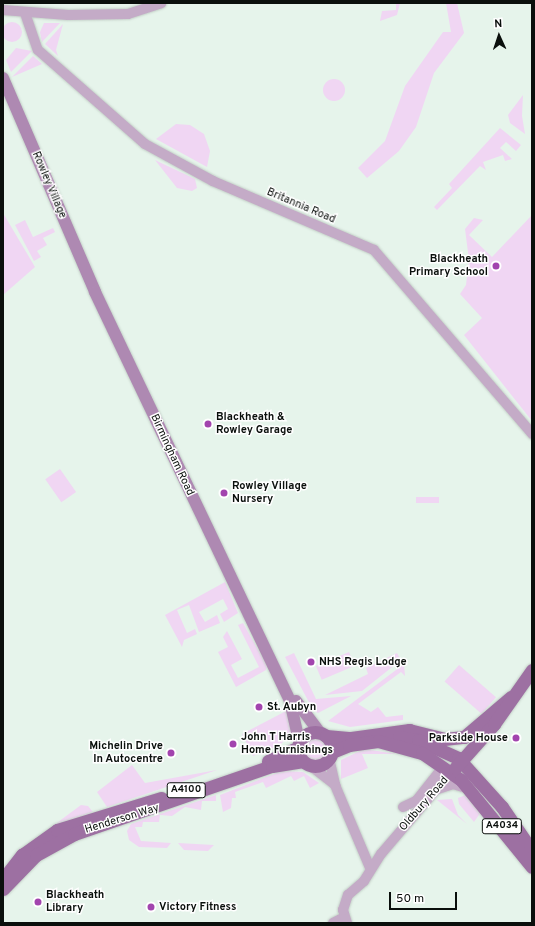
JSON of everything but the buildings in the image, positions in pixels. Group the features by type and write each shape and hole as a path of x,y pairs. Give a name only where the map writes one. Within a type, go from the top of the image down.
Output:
{"main road":[{"name":"Rowley Village","path":"3,78 95,292"},
{"name":"Birmingham Road","path":"95,292 250,617 295,715 298,744"},
{"name":"Birmingham Road","path":"250,617 259,626 302,712 323,734"},
{"name":"Birmingham Road","path":"276,658 277,676"},
{"path":"474,775 474,737 511,697 532,670"},
{"path":"363,736 409,730 444,739 474,737"},
{"path":"437,763 378,742 349,745 331,755 322,764 307,764 298,744 308,732 411,739 460,757 474,775"},
{"path":"323,734 332,743 331,755"},
{"name":"Oldbury Road","path":"437,763 460,757 474,737"},
{"name":"Henderson Way","path":"3,879 22,855 57,830 226,777 298,744"},
{"name":"A4034","path":"437,763 469,789 532,867"},
{"name":"Henderson Way","path":"3,889 36,854 74,834 272,766 307,764"},
{"name":"A4034","path":"474,775 502,807 532,851"}],"street":[{"path":"3,10 14,13 30,14 128,14 162,3"},
{"path":"3,18 14,13"},
{"name":"Britannia Road","path":"30,14 31,37 38,50 145,144 212,181 374,250 532,434"},
{"path":"331,755 335,785 370,868"},
{"name":"Oldbury Road","path":"414,815 403,806 416,801 435,778 437,763"},
{"name":"Oldbury Road","path":"345,920 348,895 364,881 370,868 436,790 437,763"},
{"path":"307,764 335,785"},
{"path":"436,790 453,784 469,789"},
{"path":"333,923 345,920"}],"shaded area":[{"path":"396,3 400,3 397,15 380,21 382,11 396,10"},
{"path":"446,3 457,3 464,33 434,73 416,127 399,151 367,178 358,168 385,141 405,86 443,32 451,32"},
{"path":"12,22 19,25 22,32 19,39 12,42 5,39 2,32 5,25"},
{"path":"44,23 60,23 42,42 40,32"},
{"path":"63,24 56,50 58,56 45,44"},
{"path":"16,48 32,51 11,72 6,60"},
{"path":"33,56 42,64 12,77"},
{"path":"334,79 342,82 345,90 342,98 334,101 326,98 323,90 326,82"},
{"path":"523,95 522,116 525,134 510,123 508,115"},
{"path":"176,124 190,125 204,134 210,151 207,167 156,139"},
{"path":"500,128 521,145 516,151 506,142 500,148 512,159 505,161 503,155 483,162 486,170 480,166 437,210 434,207 452,188 449,184"},
{"path":"155,160 195,179 197,188 192,191 177,188"},
{"path":"3,213 35,267 3,295"},
{"path":"532,215 532,421 464,335 482,318 460,294 466,285 469,260 465,229 474,218 483,220 469,235 492,257"},
{"path":"25,220 33,237 53,228 55,232 43,238 47,245 37,251 41,257 34,261 15,225"},
{"path":"60,469 76,492 61,502 45,479"},
{"path":"416,497 439,497 439,503 416,503"},
{"path":"225,582 238,613 224,622 220,614 228,609 223,599 199,612 205,622 217,615 220,623 199,632 189,605 177,610 187,633 195,629 197,634 184,640 182,647 165,615"},
{"path":"243,623 267,666 266,670 236,687 218,652 228,647 223,637 227,631 242,659 231,665 238,678 259,667 238,625"},
{"path":"349,652 355,666 322,680 316,666"},
{"path":"294,653 316,699 351,696 318,713 313,710 285,657"},
{"path":"397,653 401,660 362,691 325,695 368,674 366,668"},
{"path":"404,664 405,676 401,672 358,704 371,712 378,707 386,717 403,715 403,720 350,727 328,721"},
{"path":"459,665 496,697 482,714 445,682"},
{"path":"288,710 294,731 280,745 253,756 242,734"},
{"path":"315,736 324,739 327,748 324,757 315,760 306,757 303,748 306,739"},
{"path":"364,749 397,754 362,754 368,768 341,779 341,760"},
{"path":"132,765 145,783 217,770 107,807 97,792"},
{"path":"282,771 303,772 319,783 310,788 304,776 294,781 291,776 266,788 263,782 235,792 236,798 232,798 231,808 223,812 220,795"},
{"path":"216,795 216,801 202,801 201,810 185,807 172,816 160,815 159,822 143,822 142,827 135,827 141,841 171,843 167,848 139,847 129,840 127,831 131,824"},
{"path":"466,795 481,812 474,822 459,804 458,798"},
{"path":"452,799 458,815 467,824 437,800"},
{"path":"81,805 88,806 93,812 54,825"},
{"path":"178,843 214,845 208,851 184,850"}],"place":[{"name":"Blackheath Primary School","path":"496,266"},
{"name":"Blackheath & Rowley Garage","path":"208,424"},
{"name":"Rowley Village Nursery","path":"224,493"},
{"name":"NHS Regis Lodge","path":"311,662"},
{"name":"St. Aubyn","path":"259,707"},
{"name":"Parkside House","path":"516,738"},
{"name":"John T Harris Home Furnishings","path":"233,744"},
{"name":"Michelin Drive In Autocentre","path":"171,753"},
{"name":"Blackheath Library","path":"38,902"},
{"name":"Victory Fitness","path":"151,907"}]}
